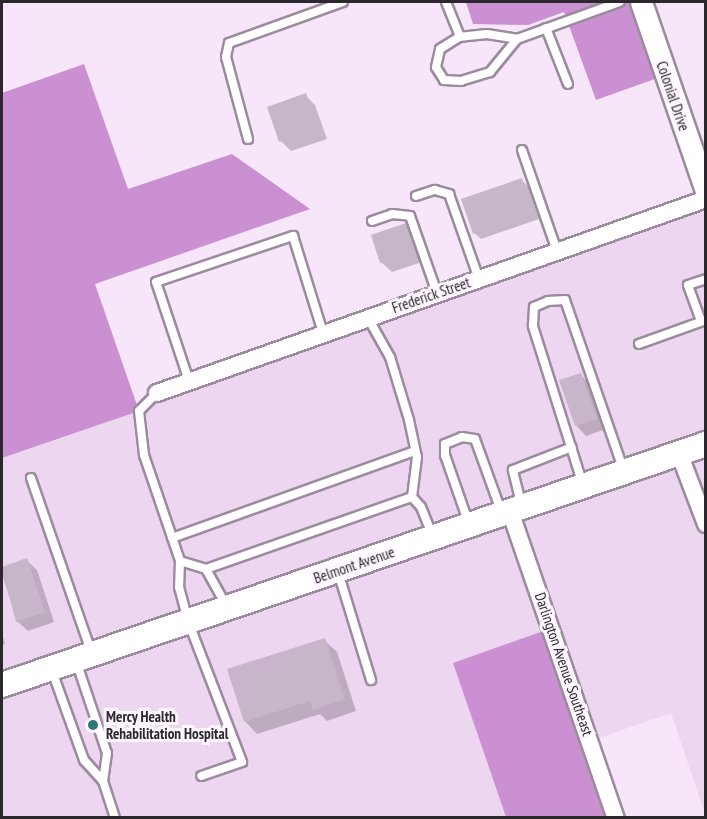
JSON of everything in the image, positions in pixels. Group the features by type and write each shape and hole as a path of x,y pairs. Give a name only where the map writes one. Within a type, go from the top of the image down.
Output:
{"main road":[{"name":"Belmont Avenue","path":"2,685 705,444"}],"street":[{"name":"Colonial Drive","path":"641,2 705,191"},
{"name":"Frederick Street","path":"158,393 705,199"},
{"path":"679,453 705,524"},
{"name":"Darlington Avenue Southeast","path":"511,511 616,818"}],"lane":[{"path":"248,139 226,57 229,43 343,2"},
{"path":"446,2 460,36"},
{"path":"517,39 487,34 460,36 440,49 436,67 444,80 461,81 490,72 517,39 620,2"},
{"path":"546,28 568,84"},
{"path":"522,150 556,251"},
{"path":"417,196 435,190 449,194 479,279"},
{"path":"372,221 392,214 410,216 437,293"},
{"path":"189,381 156,282 292,236 324,333"},
{"path":"639,344 703,321 688,285 705,279"},
{"path":"584,486 531,313 534,307 558,298 566,300 571,313 624,472"},
{"path":"368,318 390,357 415,451 412,497 421,507 433,537"},
{"path":"158,393 139,411 144,455 180,561 179,587 188,621 242,762 201,776"},
{"path":"469,525 443,446 462,436 475,439 511,511"},
{"path":"511,511 513,470 572,447"},
{"path":"172,538 415,451"},
{"path":"31,478 84,657 107,753 103,781"},
{"path":"180,561 206,568 412,497"},
{"path":"206,568 227,608"},
{"path":"337,570 371,680"},
{"path":"51,668 84,760 103,781 115,818"}],"shaded area":[{"path":"466,2 641,2 666,75 596,100 564,12 528,25 473,24"},
{"path":"84,64 128,189 232,154 310,209 95,284 139,411 2,458 2,93"},
{"path":"705,199 705,814 671,713 590,741 453,663 506,817 2,817 2,458 139,411 157,393"},
{"path":"552,628 616,817 506,817 453,663"}],"building":[{"path":"306,93 318,128 279,142 267,107"},
{"path":"522,178 533,213 473,234 461,199"},
{"path":"406,223 416,251 380,263 371,235"},
{"path":"581,373 597,419 575,426 559,380"},
{"path":"27,558 45,612 16,622 2,567"},
{"path":"325,638 345,699 313,710 310,701 244,722 227,669"}],"place":[{"name":"Mercy Health Rehabilitation Hospital","path":"93,725"}]}
